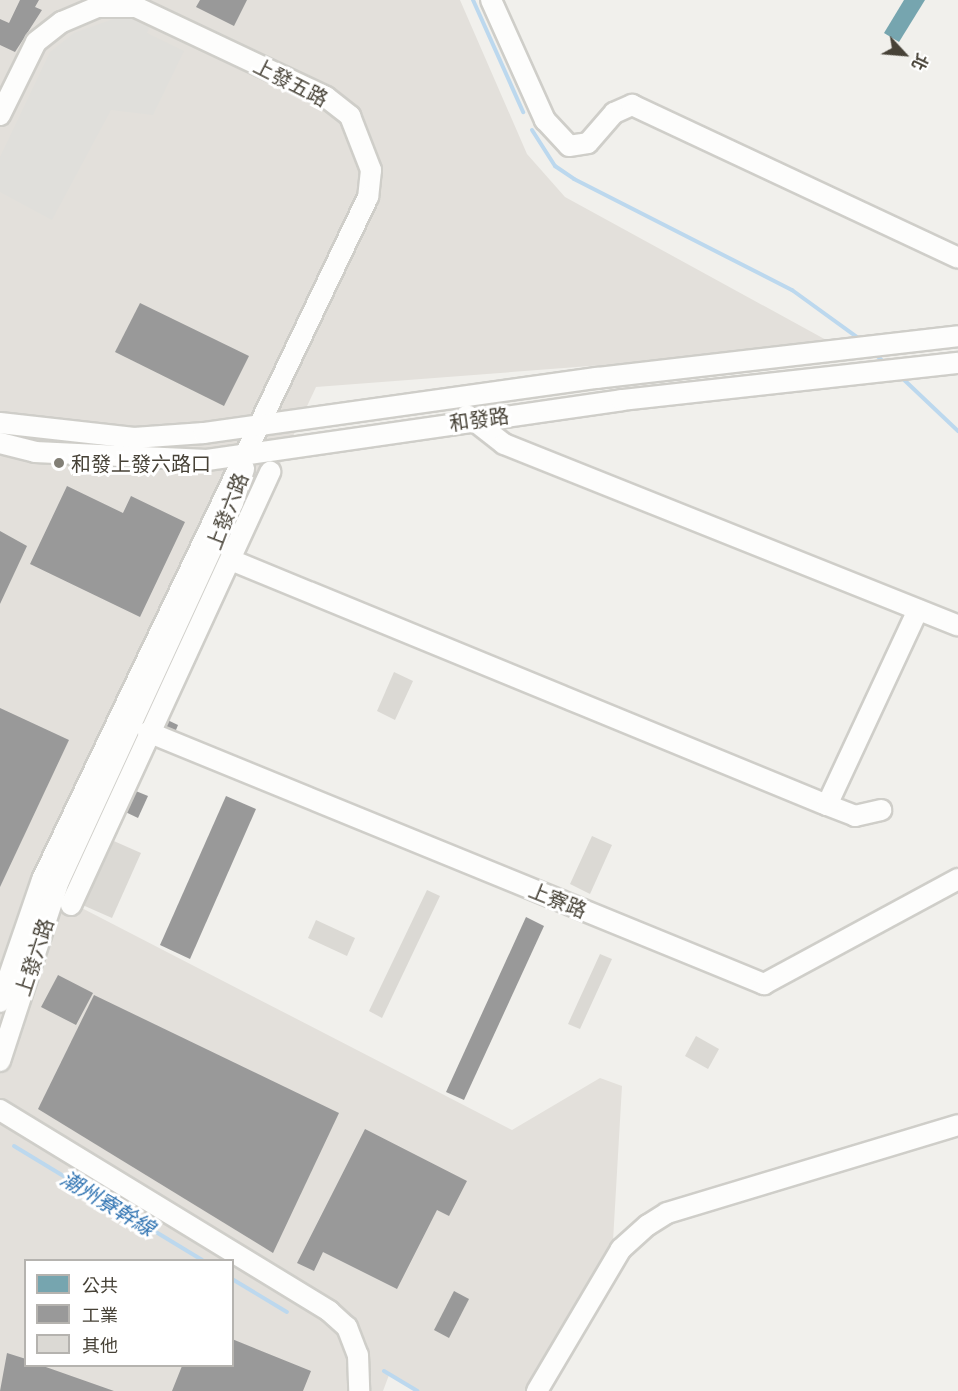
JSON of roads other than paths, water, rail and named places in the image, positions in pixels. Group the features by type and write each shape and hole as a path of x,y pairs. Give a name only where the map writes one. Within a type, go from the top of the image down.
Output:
{"street":[{"path":"490,0 545,120 569,146 588,143 622,107 638,107 958,258"},
{"name":"上發五路","path":"0,115 36,42 62,22 108,7 136,7 326,97 350,116 367,150 368,197 248,452"},
{"name":"和發路","path":"0,423 134,438 260,426 902,340 958,336"},
{"name":"和發路","path":"0,443 35,452 198,460 472,420 852,371 913,364 958,363"},
{"path":"453,400 472,420 504,444 958,626"},
{"name":"上發六路","path":"0,1002 42,880 225,488 248,452"},
{"name":"上發六路","path":"0,1061 59,881 233,503 248,452"},
{"path":"70,905 270,472"},
{"path":"231,560 827,806 855,816 881,810"},
{"path":"827,806 918,610"},
{"name":"上寮路","path":"148,732 764,984 958,879"},
{"path":"0,1110 329,1311 347,1327 358,1355 359,1391"},
{"path":"537,1391 621,1249 648,1225 668,1213 958,1125"}],"waterway":[{"path":"473,0 523,112"},
{"path":"532,130 555,166 574,179 792,290 861,340"},
{"path":"873,352 885,363"},
{"path":"900,376 958,431"},
{"name":"潮州寮幹線","path":"14,1146 200,1259"},
{"name":"潮州寮幹線","path":"234,1280 287,1312"},
{"name":"潮州寮幹線","path":"384,1371 417,1391"}],"place":[{"name":"和發上發六路口","path":"59,463"}]}
